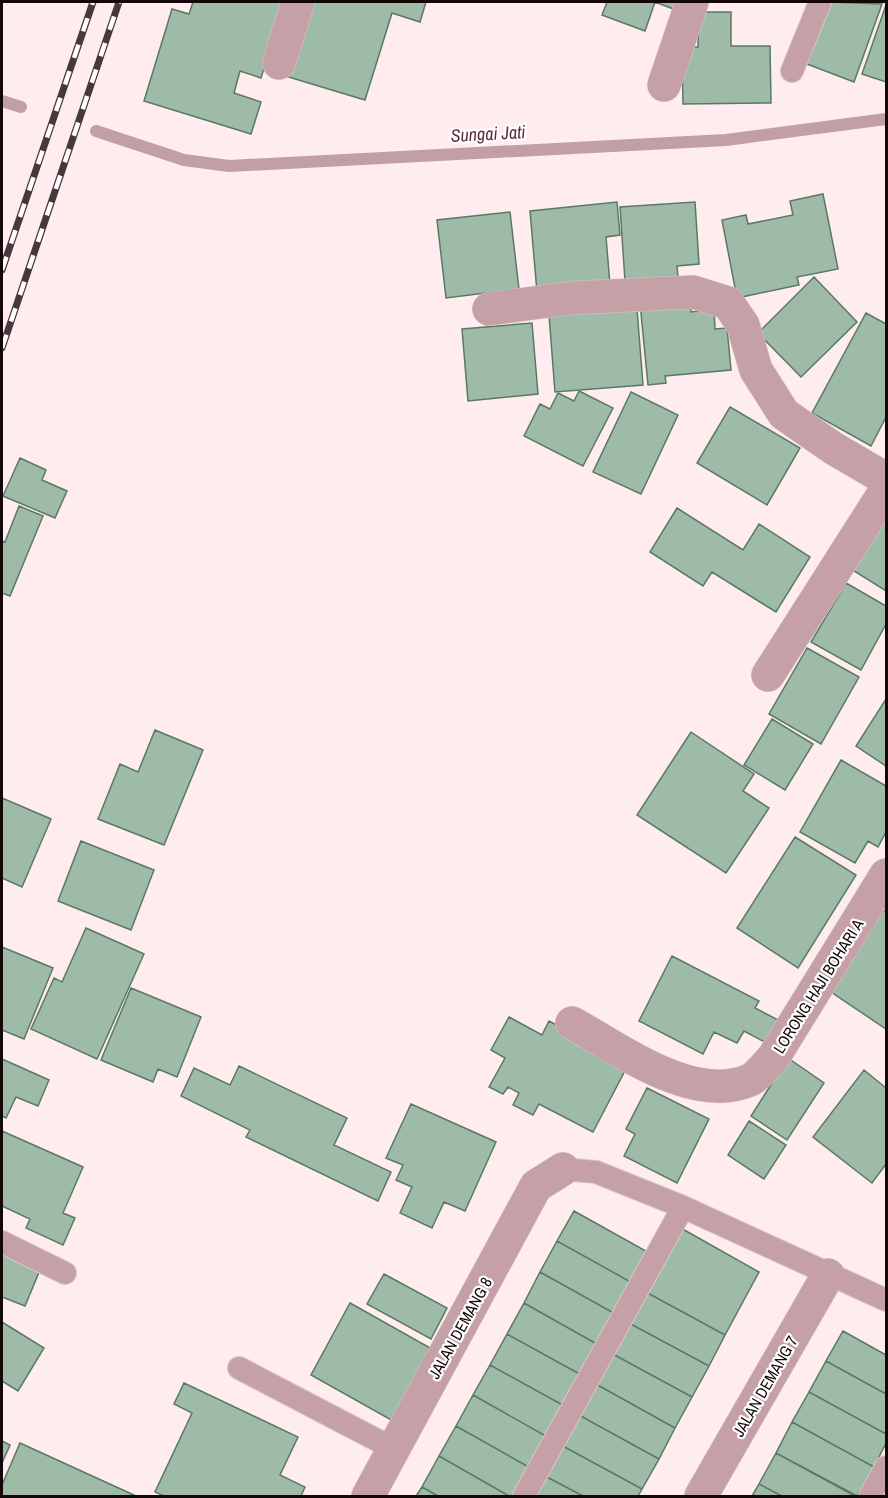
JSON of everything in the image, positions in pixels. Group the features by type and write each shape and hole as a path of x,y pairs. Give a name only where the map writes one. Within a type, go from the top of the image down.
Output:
{"street":[{"path":"279,63 298,2"},
{"path":"664,85 692,2"},
{"path":"489,309 571,298 693,292 728,303 742,325 756,370 784,414 833,448 886,478"},
{"path":"768,675 886,490"},
{"name":"LORONG HAJI BOHARI A","path":"572,1023 669,1075 698,1086 725,1087 752,1079 773,1058 886,875"},
{"name":"JALAN DEMANG 8","path":"368,1497 536,1186 563,1169"},
{"name":"JALAN DEMANG 7","path":"701,1497 828,1275"}],"lane":[{"path":"792,71 820,2"},
{"path":"563,1169 596,1172 683,1207 886,1300"},
{"path":"524,1497 683,1207"},
{"path":"2,1242 65,1273"},
{"path":"239,1368 394,1449"},
{"path":"870,1497 886,1467"}],"building":[{"path":"193,2 284,2 261,78 240,71 234,93 261,102 251,134 144,101 172,9 189,14"},
{"path":"305,2 426,2 420,22 392,13 365,100 282,75"},
{"path":"607,2 655,2 645,31 602,15"},
{"path":"655,2 679,2 676,10"},
{"path":"830,2 882,4 854,82 807,64"},
{"path":"886,5 886,82 862,74"},
{"path":"699,12 731,12 731,46 770,46 771,103 683,104 682,47 698,47"},
{"path":"823,194 838,269 797,277 799,285 737,298 722,220 746,215 748,224 793,215 790,201"},
{"path":"617,202 620,235 606,237 610,285 537,292 530,211"},
{"path":"695,202 699,264 677,266 678,277 625,281 620,207"},
{"path":"510,212 519,289 446,298 437,220"},
{"path":"814,277 857,322 801,377 758,333"},
{"path":"690,299 691,312 714,309 715,329 727,328 731,370 665,376 666,383 648,385 640,303"},
{"path":"637,309 643,385 555,392 549,315"},
{"path":"866,313 886,324 886,417 871,446 812,413"},
{"path":"532,323 538,394 468,401 462,329"},
{"path":"579,391 613,408 583,466 524,436 540,404 550,409 558,393 574,401"},
{"path":"631,392 678,415 641,494 593,472"},
{"path":"730,407 800,448 767,505 697,463"},
{"path":"20,458 46,470 42,480 67,491 55,518 3,496"},
{"path":"19,506 43,516 10,596 2,593 2,541 5,542"},
{"path":"677,508 743,550 759,524 810,557 776,612 712,572 703,586 650,552"},
{"path":"886,512 886,591 851,569"},
{"path":"846,583 886,606 886,624 861,670 811,642"},
{"path":"807,648 859,677 821,744 769,714"},
{"path":"886,699 886,766 856,746"},
{"path":"772,719 813,744 785,790 744,765"},
{"path":"155,730 203,750 164,845 98,819 120,764 138,772"},
{"path":"691,732 754,774 743,791 769,808 726,873 637,815"},
{"path":"841,760 886,786 886,832 878,847 868,841 855,863 800,832"},
{"path":"2,798 51,819 22,887 2,878"},
{"path":"795,837 856,875 798,968 737,928"},
{"path":"81,841 154,870 131,930 58,901"},
{"path":"882,909 886,912 886,1029 828,990"},
{"path":"86,928 144,954 97,1059 31,1029 54,978 62,982"},
{"path":"2,947 53,968 24,1039 2,1030"},
{"path":"672,956 759,1001 755,1008 782,1022 770,1045 744,1031 737,1043 714,1032 703,1054 639,1021"},
{"path":"131,988 201,1017 177,1077 158,1069 153,1082 101,1060"},
{"path":"509,1017 542,1035 549,1021 629,1063 593,1132 539,1104 533,1115 513,1105 519,1093 508,1087 503,1094 489,1087 505,1058 491,1050"},
{"path":"788,1058 824,1083 787,1140 751,1116"},
{"path":"2,1059 49,1080 38,1106 16,1097 6,1118 2,1116"},
{"path":"239,1066 347,1118 334,1145 391,1172 378,1201 246,1137 250,1130 181,1096 194,1068 230,1085"},
{"path":"864,1070 886,1088 886,1164 872,1183 813,1137"},
{"path":"647,1088 709,1119 677,1183 624,1156 635,1134 626,1129"},
{"path":"411,1104 496,1142 465,1211 444,1202 432,1228 400,1213 412,1187 396,1180 403,1165 386,1158"},
{"path":"749,1121 786,1145 764,1179 728,1155"},
{"path":"2,1131 83,1167 63,1213 75,1218 63,1245 26,1228 30,1219 2,1206"},
{"path":"574,1211 653,1255 636,1285 557,1241"},
{"path":"679,1227 759,1272 725,1335 644,1291"},
{"path":"557,1241 636,1285 619,1316 540,1272"},
{"path":"2,1249 42,1265 25,1306 2,1297"},
{"path":"540,1272 619,1316 602,1347 524,1303"},
{"path":"384,1274 447,1308 431,1339 367,1304"},
{"path":"644,1291 725,1335 709,1366 627,1322"},
{"path":"350,1303 432,1349 393,1421 311,1375"},
{"path":"524,1303 602,1347 585,1377 507,1334"},
{"path":"2,1322 44,1348 18,1391 2,1381"},
{"path":"627,1322 709,1366 692,1397 611,1353"},
{"path":"843,1331 886,1355 886,1394 826,1361"},
{"path":"507,1334 585,1377 568,1408 490,1365"},
{"path":"611,1353 692,1397 675,1428 594,1383"},
{"path":"826,1361 886,1394 886,1434 809,1392"},
{"path":"490,1365 568,1408 551,1439 473,1395"},
{"path":"184,1383 298,1437 280,1475 305,1487 301,1496 164,1496 155,1492 192,1413 174,1404"},
{"path":"594,1383 675,1428 659,1459 577,1414"},
{"path":"809,1392 886,1434 886,1443 874,1467 792,1422"},
{"path":"473,1395 551,1439 534,1470 456,1426"},
{"path":"577,1414 659,1459 642,1489 561,1445"},
{"path":"792,1422 874,1467 857,1496 776,1453"},
{"path":"456,1426 534,1470 519,1496 509,1496 439,1456"},
{"path":"2,1441 10,1445 2,1463"},
{"path":"20,1443 136,1496 2,1496 2,1485"},
{"path":"561,1445 642,1489 638,1496 583,1496 545,1476"},
{"path":"776,1453 855,1496 782,1496 759,1484"},
{"path":"439,1456 509,1496 438,1496 422,1487"},
{"path":"545,1476 583,1496 533,1496"},
{"path":"759,1484 782,1496 752,1496"},
{"path":"422,1487 438,1496 416,1496"}],"waterway":[{"name":"Sungai Jati","path":"2,101 21,107"},
{"name":"Sungai Jati","path":"96,131 184,160 229,166 726,140 886,119"}],"railway":[{"path":"2,270 93,2"},
{"path":"2,348 119,2"}]}
